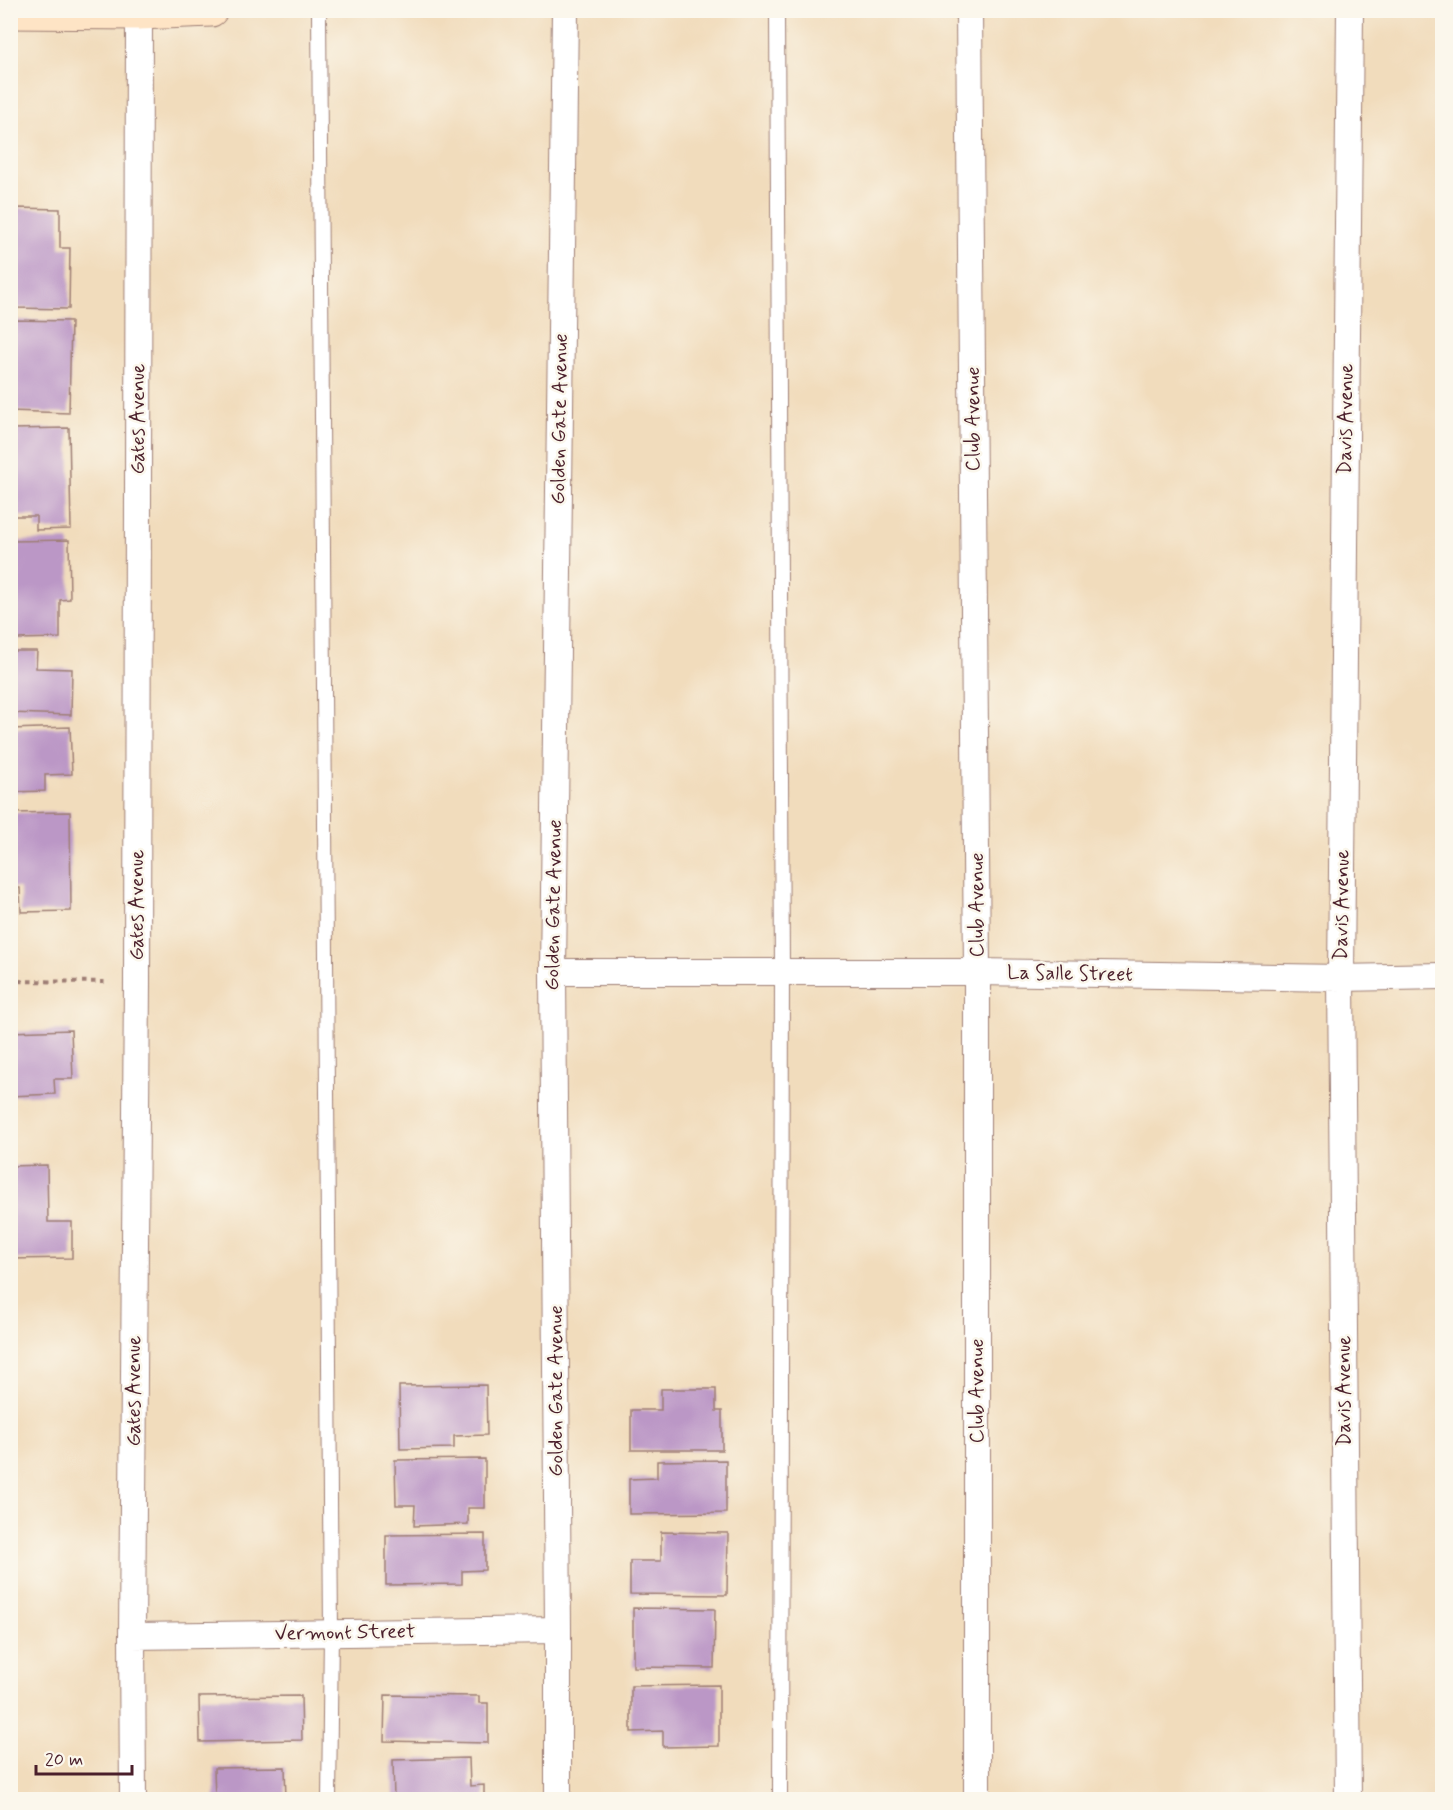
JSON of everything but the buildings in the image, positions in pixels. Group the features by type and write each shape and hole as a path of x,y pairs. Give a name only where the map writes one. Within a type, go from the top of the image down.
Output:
{"street":[{"path":"10,12 211,10"},
{"name":"Golden Gate Avenue","path":"558,1800 553,972 565,10"},
{"name":"Club Avenue","path":"969,10 977,972 977,1800"},
{"name":"Davis Avenue","path":"1348,1800 1341,978 1350,10"},
{"name":"Gates Avenue","path":"133,1800 139,12"},
{"name":"La Salle Street","path":"553,972 977,972 1341,978 1443,976"},
{"name":"Vermont Street","path":"132,1636 558,1630"}],"lane":[{"path":"319,10 331,1633 329,1800"},
{"path":"777,10 782,972 780,1800"}],"path":[{"path":"10,981 137,983"}]}
